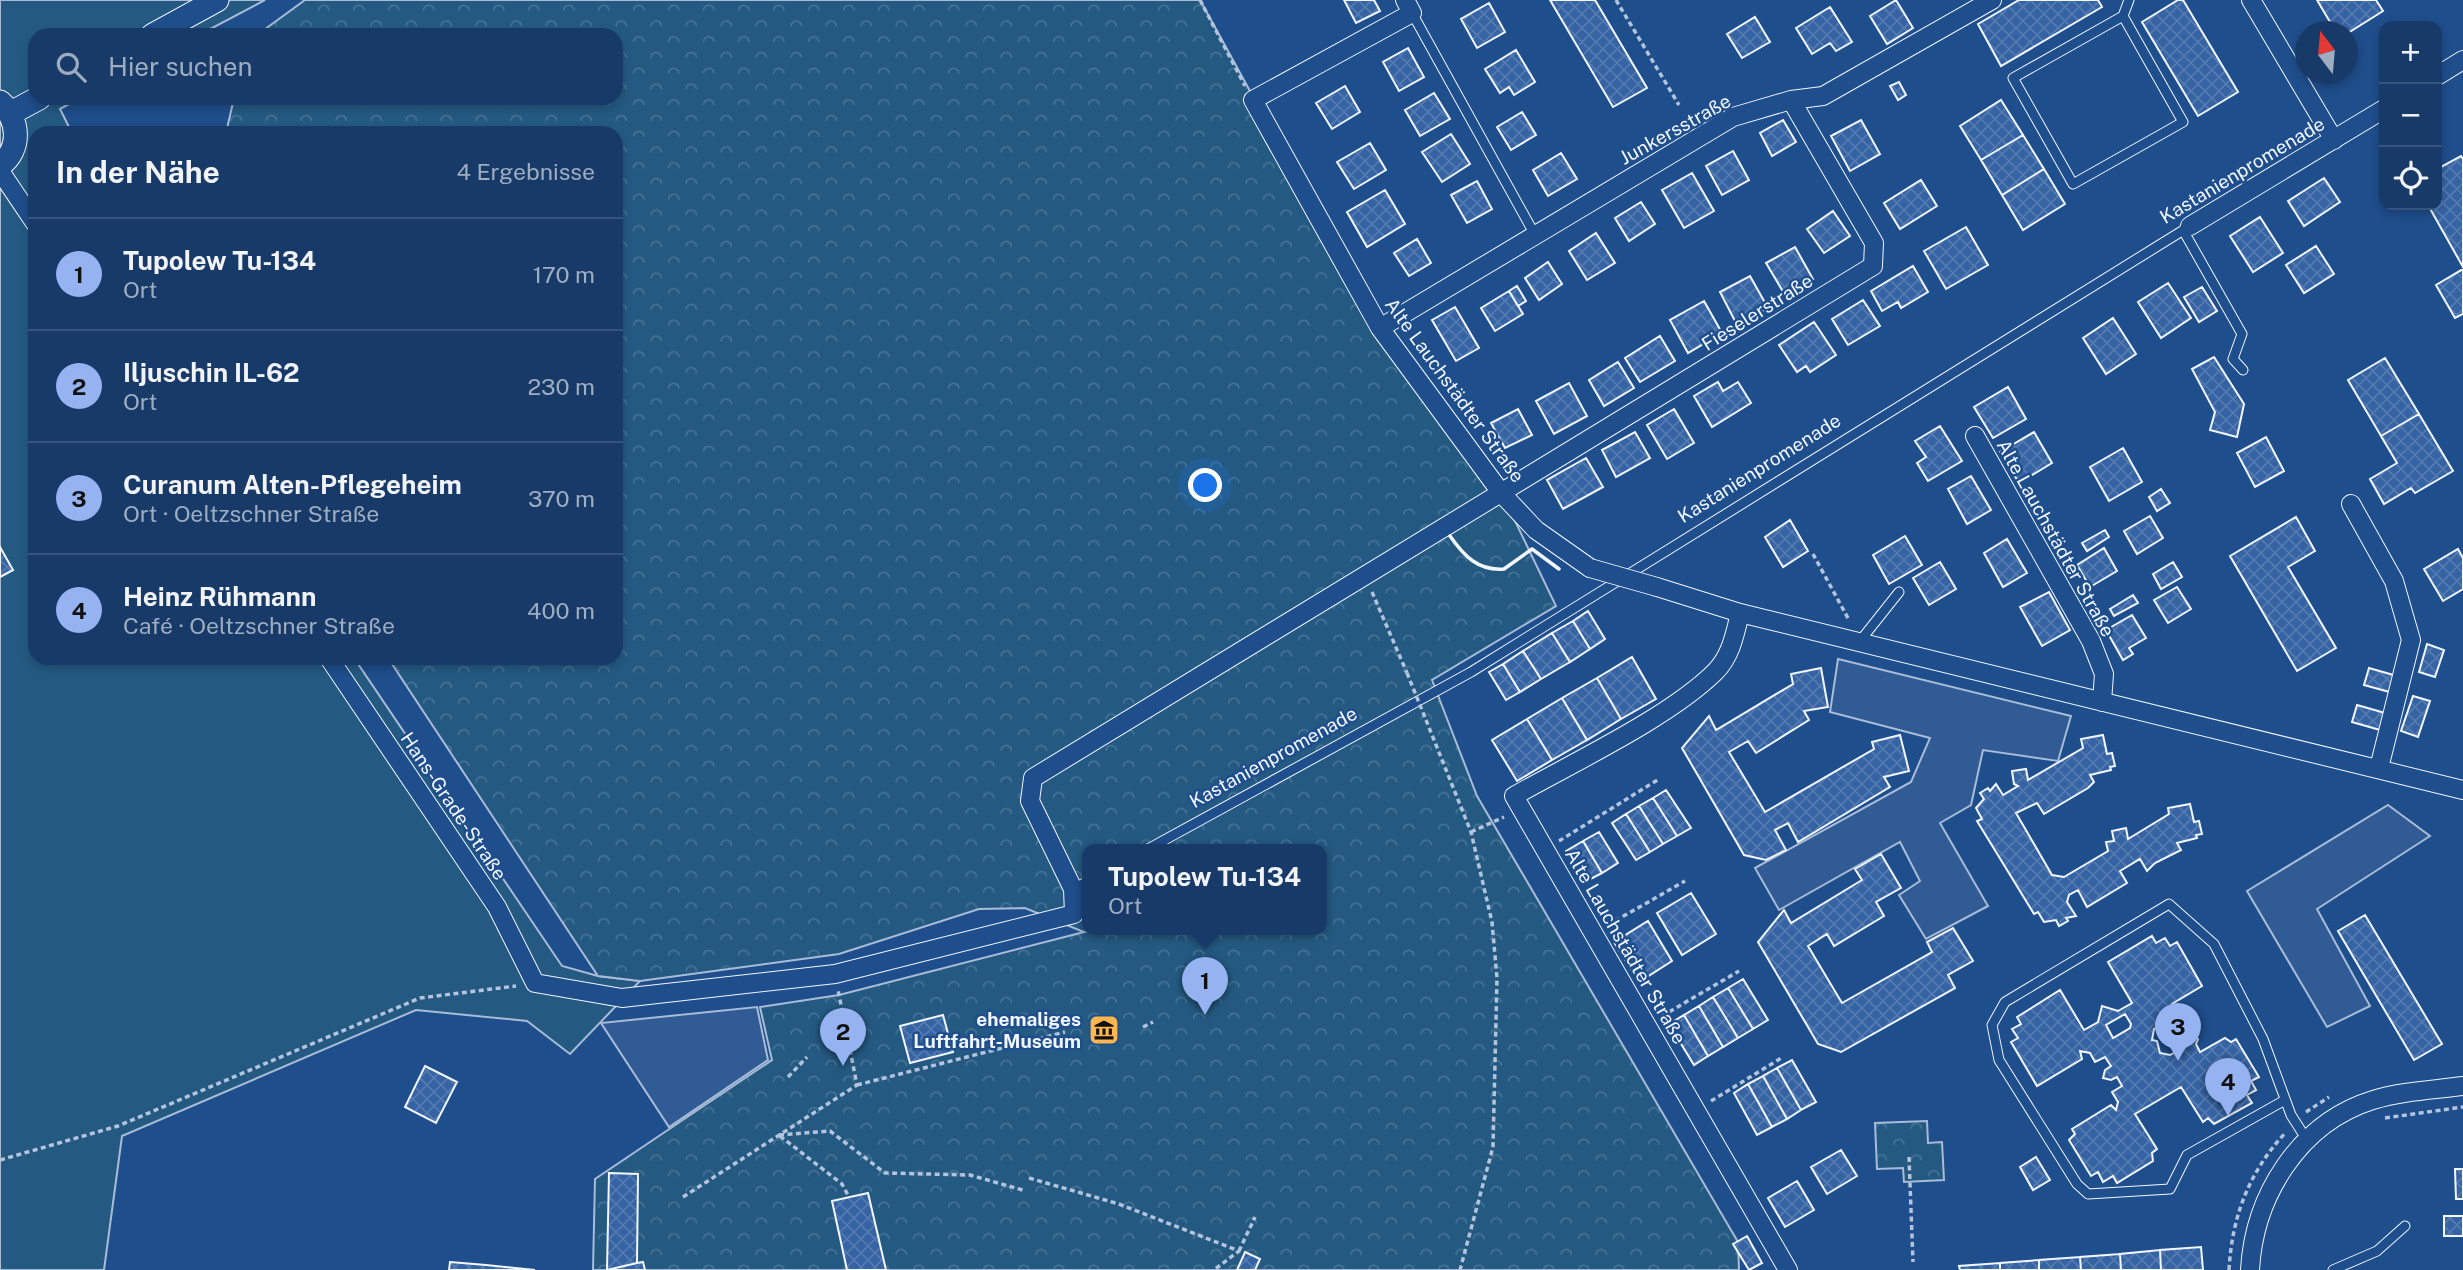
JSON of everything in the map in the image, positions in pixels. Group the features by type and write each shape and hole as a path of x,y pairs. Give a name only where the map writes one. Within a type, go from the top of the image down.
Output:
{"street":[{"path":"166,28 216,0"},
{"name":"Junkersstraße","path":"1380,328 1733,117 1791,100 1823,96 1992,0"},
{"path":"2251,0 2334,140"},
{"path":"1252,100 1409,7"},
{"path":"2442,73 2463,60"},
{"name":"Alte Lauchstädter Straße","path":"1252,100 1380,328 1502,494 1536,530 1590,568 1740,613 2463,790"},
{"name":"Fieselerstraße","path":"1502,494 1873,265 1874,243 1791,100"},
{"path":"0,165 13,150 16,138 5,108 28,101"},
{"name":"Kastanienpromenade","path":"2186,228 2379,112"},
{"path":"0,171 28,213"},
{"name":"Alte Lauchstädter Straße","path":"1975,436 2091,641 2104,674 2102,702"},
{"path":"535,984 622,998 835,974 1074,914 1080,885 1030,801 1033,778 1502,494"},
{"path":"2351,504 2394,581 2411,640 2379,768"},
{"path":"1521,809 1514,796 1645,721 1716,671 1732,646 1740,613"},
{"name":"Hans-Grade-Straße","path":"334,665 497,907 535,984"},
{"name":"Alte Lauchstädter Straße","path":"1521,809 1698,1110 1788,1270"},
{"path":"2250,1270 2254,1228 2266,1196 2307,1140 2337,1116 2374,1100 2463,1086"}],"lane":[{"path":"2123,16 2183,122 2073,184 2013,78 2123,16 2129,0"},
{"path":"1409,7 1535,236"},
{"path":"2186,228 2242,334 2233,359 2243,370"},
{"name":"Kastanienpromenade","path":"1157,844 1471,672 2186,228"},
{"path":"1860,641 1899,592"},
{"path":"2286,1100 2187,1155 2170,1189 2088,1194 2077,1184 1999,1060 1992,1025 2005,1002 2169,904 2214,944 2263,1039 2286,1100 2307,1140"},
{"path":"2333,1270 2377,1251 2405,1226"}],"path":[{"path":"1200,0 1252,100"},
{"path":"1616,0 1679,105"},
{"path":"1813,554 1860,641"},
{"path":"1366,576 1471,832 1492,922 1497,978 1493,1147 1460,1270"},
{"path":"1545,849 1659,779"},
{"path":"1471,832 1521,809"},
{"path":"1594,933 1685,881"},
{"path":"1648,1024 1739,971"},
{"path":"835,974 857,1085"},
{"path":"0,1160 118,1126 420,998 535,984"},
{"path":"1143,1027 1153,1022"},
{"path":"683,1197 857,1085 1065,1032"},
{"path":"788,1077 807,1057"},
{"path":"1698,1110 1783,1057"},
{"path":"2379,1119 2463,1107"},
{"path":"778,1135 830,1131 885,1173 970,1175 1027,1191"},
{"path":"778,1135 842,1184 849,1197"},
{"path":"1909,1157 1913,1262"},
{"path":"1030,1178 1119,1204 1239,1251"},
{"path":"1214,1270 1239,1251 1255,1217"}],"green space":[{"path":"0,0 265,0 212,28 28,28 28,105 67,105 60,109 68,126 28,126 28,665 359,665 562,966 598,976 640,981 570,1054 527,1021 416,1010 122,1136 104,1270 0,1270"},
{"path":"305,0 1200,0 1380,328 1502,494 1556,606 1432,680 1477,796 1738,1242 1739,1270 593,1270 595,1179 772,1060 760,1007 839,995 1082,933 1082,935 1327,935 1327,844 1082,844 1082,931 1025,908 979,909 839,954 640,981 598,976 393,665 623,665 623,126 228,126 232,105 623,105 623,28 267,28"},
{"path":"1927,1121 1928,1143 1942,1142 1944,1180 1904,1182 1903,1168 1877,1169 1875,1123"}],"shaded area":[{"path":"1838,659 2071,716 2058,761 1983,750 1971,805 1940,823 1988,906 1926,939 1899,895 1920,881 1900,842 1779,910 1755,868 1911,782 1930,738 1830,712"},
{"path":"2388,805 2430,836 2317,909 2370,1006 2327,1027 2247,891"},
{"path":"757,1007 768,1060 669,1127 601,1023"}],"building":[{"path":"1344,0 1374,0 1380,11 1356,23"},
{"path":"1550,0 1595,0 1647,88 1613,107"},
{"path":"1896,0 1913,28 1887,44 1870,16"},
{"path":"2019,0 2098,0 2102,7 2001,66 1978,24"},
{"path":"2178,0 2183,0 2238,92 2198,116 2142,22"},
{"path":"2317,0 2376,0 2383,11 2358,27 2358,21 2329,21"},
{"path":"1489,3 1505,32 1477,48 1461,19"},
{"path":"1830,7 1852,42 1836,51 1830,43 1812,54 1796,28"},
{"path":"1755,17 1770,42 1742,58 1727,34"},
{"path":"1408,48 1424,77 1399,91 1383,62"},
{"path":"1516,50 1535,82 1514,95 1509,87 1500,93 1485,69"},
{"path":"1899,82 1906,95 1898,100 1890,86"},
{"path":"1345,86 1360,112 1332,129 1316,103"},
{"path":"1434,93 1450,119 1420,136 1405,110"},
{"path":"2001,100 2023,135 1981,160 1960,126"},
{"path":"1522,112 1536,135 1511,150 1497,127"},
{"path":"1783,120 1796,142 1772,156 1760,133"},
{"path":"1861,120 1880,154 1850,171 1831,136"},
{"path":"1451,134 1470,164 1442,182 1422,152"},
{"path":"2023,135 2044,169 2002,195 1981,160"},
{"path":"1370,143 1386,170 1354,189 1337,162"},
{"path":"1733,151 1749,180 1722,195 1706,166"},
{"path":"1561,153 1577,179 1548,196 1533,170"},
{"path":"2461,156 2463,159 2463,267 2431,210 2442,210 2442,166"},
{"path":"2044,169 2065,204 2023,230 2002,195"},
{"path":"1692,173 1714,211 1684,228 1662,190"},
{"path":"2324,178 2340,202 2304,226 2288,201"},
{"path":"1921,180 1937,206 1900,229 1884,203"},
{"path":"1477,181 1492,209 1467,223 1451,195"},
{"path":"1385,190 1405,224 1367,247 1347,212"},
{"path":"1641,202 1655,224 1629,241 1615,218"},
{"path":"1833,211 1850,236 1824,253 1807,229"},
{"path":"2260,217 2283,253 2253,272 2230,236"},
{"path":"1966,227 1988,265 1946,289 1924,251"},
{"path":"1596,233 1615,263 1587,280 1569,251"},
{"path":"1417,239 1431,263 1409,276 1394,253"},
{"path":"2316,246 2334,274 2304,293 2286,265"},
{"path":"1795,247 1813,279 1785,295 1766,263"},
{"path":"1548,262 1562,284 1539,300 1525,278"},
{"path":"1913,266 1928,292 1901,308 1898,302 1882,311 1871,291"},
{"path":"2463,269 2463,314 2455,318 2436,285"},
{"path":"1750,276 1768,308 1737,325 1720,292"},
{"path":"2168,283 2191,318 2161,338 2138,302"},
{"path":"1517,286 1526,301 1518,306 1509,291"},
{"path":"2202,287 2217,311 2199,322 2184,297"},
{"path":"1509,291 1523,314 1495,331 1481,308"},
{"path":"1863,300 1880,326 1848,345 1832,319"},
{"path":"1704,301 1722,333 1688,353 1670,320"},
{"path":"1455,307 1479,348 1456,361 1432,320"},
{"path":"2113,318 2136,354 2106,374 2083,338"},
{"path":"1814,322 1836,355 1810,372 1806,366 1797,372 1779,345"},
{"path":"1660,336 1675,361 1640,382 1625,358"},
{"path":"2214,357 2244,404 2237,437 2210,430 2215,412 2192,369"},
{"path":"2385,358 2419,414 2381,436 2348,380"},
{"path":"1618,362 1634,388 1604,406 1589,380"},
{"path":"1718,382 1723,391 1738,382 1751,403 1712,427 1694,396"},
{"path":"1569,383 1587,416 1554,434 1536,401"},
{"path":"2008,387 2026,419 1993,438 1974,407"},
{"path":"1518,409 1532,435 1505,448 1491,423"},
{"path":"1674,409 1694,443 1667,459 1647,425"},
{"path":"2419,414 2453,471 2415,493 2411,488 2384,504 2370,479 2397,463 2381,436"},
{"path":"1940,426 1962,461 1928,481 1917,463 1926,457 1915,441"},
{"path":"1635,432 1650,458 1616,477 1602,450"},
{"path":"2034,432 2052,463 2019,483 2000,452"},
{"path":"2266,437 2284,471 2255,487 2237,453"},
{"path":"2123,448 2142,482 2109,501 2090,467"},
{"path":"1586,458 1603,487 1563,509 1547,480"},
{"path":"1971,476 1991,510 1967,524 1948,489"},
{"path":"2161,489 2170,503 2157,511 2149,497"},
{"path":"2150,516 2163,538 2137,554 2124,531"},
{"path":"2296,517 2315,551 2288,567 2336,648 2297,671 2230,556"},
{"path":"1790,520 1808,551 1783,567 1765,537"},
{"path":"2105,530 2109,537 2087,551 2082,543"},
{"path":"1905,536 1922,565 1889,584 1873,555"},
{"path":"2007,539 2027,573 2003,587 1984,553"},
{"path":"0,547 13,570 0,577"},
{"path":"2104,548 2117,571 2090,587 2077,565"},
{"path":"2458,549 2463,558 2463,589 2443,601 2424,569"},
{"path":"1940,562 1956,589 1929,605 1913,578"},
{"path":"2173,562 2182,577 2161,589 2153,574"},
{"path":"2177,587 2191,609 2168,623 2154,600"},
{"path":"2049,592 2070,630 2042,646 2020,607"},
{"path":"2133,595 2138,603 2114,616 2110,609"},
{"path":"1588,611 1605,639 1590,649 1573,621"},
{"path":"2132,615 2146,638 2129,648 2133,654 2123,660 2106,630"},
{"path":"1573,621 1590,649 1570,662 1552,633"},
{"path":"1552,633 1570,662 1541,679 1523,651"},
{"path":"2427,644 2444,650 2435,677 2419,672"},
{"path":"1523,651 1541,679 1520,692 1503,664"},
{"path":"1632,657 1656,699 1621,719 1597,678"},
{"path":"1503,664 1520,692 1506,700 1489,672"},
{"path":"1821,668 1828,707 1804,711 1809,720 1756,753 1748,741 1729,752 1765,812 1874,749 1872,742 1900,735 1909,771 1884,777 1890,787 1798,842 1788,823 1775,830 1786,850 1766,860 1744,855 1682,748 1709,716 1716,730 1793,684 1791,674"},
{"path":"2369,668 2397,676 2393,693 2364,685"},
{"path":"1597,678 1621,719 1587,740 1562,698"},
{"path":"2413,696 2430,701 2418,737 2401,731"},
{"path":"1562,698 1587,740 1552,760 1527,719"},
{"path":"2357,705 2385,713 2380,730 2352,722"},
{"path":"1527,719 1552,760 1517,781 1492,740"},
{"path":"2103,735 2107,754 2112,753 2115,766 2110,767 2111,770 2090,775 2094,782 2088,788 2044,814 2037,803 2016,813 2052,875 2064,877 2108,851 2106,842 2114,841 2112,831 2126,828 2128,839 2169,814 2168,808 2190,804 2194,822 2199,821 2202,834 2177,843 2181,850 2155,863 2147,871 2140,859 2120,871 2127,883 2087,907 2078,890 2069,895 2067,902 2076,916 2066,918 2068,921 2059,926 2056,920 2044,922 2038,912 2034,914 1977,821 1982,819 1976,808 1984,799 1980,793 1988,788 1990,791 1996,784 2003,795 2018,786 2014,784 2012,771 2026,769 2028,780 2083,748 2081,739"},
{"path":"1666,790 1691,828 1677,836 1653,798"},
{"path":"1653,798 1677,836 1663,844 1639,806"},
{"path":"1639,806 1663,844 1650,852 1626,814"},
{"path":"1626,814 1650,852 1636,860 1612,823"},
{"path":"1599,832 1618,863 1602,873 1583,841"},
{"path":"1583,841 1602,873 1585,882 1566,851"},
{"path":"1881,854 1901,888 1876,902 1884,916 1834,946 1827,934 1808,946 1842,1003 1932,952 1927,942 1953,928 1973,961 1948,975 1955,988 1841,1052 1818,1044 1758,942 1784,910 1791,923 1862,880 1855,869"},
{"path":"1691,893 1716,934 1682,955 1657,913"},
{"path":"2365,915 2442,1044 2414,1060 2338,931"},
{"path":"1648,921 1672,961 1639,982 1614,942"},
{"path":"2152,936 2156,943 2165,938 2170,946 2177,942 2202,986 2172,1004 2176,1012 2182,1013 2198,1039 2196,1044 2200,1052 2225,1038 2231,1042 2236,1039 2259,1077 2251,1081 2256,1090 2247,1095 2252,1103 2214,1124 2208,1118 2203,1122 2181,1087 2135,1114 2157,1149 2152,1153 2153,1161 2117,1183 2113,1176 2103,1182 2098,1172 2091,1176 2069,1140 2075,1134 2072,1129 2111,1105 2116,1110 2118,1102 2112,1092 2122,1086 2117,1077 2111,1080 2103,1078 2105,1070 2111,1066 2105,1057 2095,1062 2090,1053 2080,1051 2082,1059 2037,1086 2011,1042 2018,1038 2012,1029 2021,1024 2017,1017 2060,990 2084,1030 2098,1022 2102,1006 2118,1011 2132,1003 2108,962","holes":["2125,1014 2131,1024 2130,1028 2113,1038 2106,1025","2164,1024 2179,1050 2170,1055 2160,1053 2157,1041 2152,1040 2154,1029"]},
{"path":"1743,979 1768,1020 1753,1029 1728,988"},
{"path":"1728,988 1753,1029 1738,1038 1713,997"},
{"path":"1713,997 1738,1038 1723,1047 1699,1006"},
{"path":"1699,1006 1723,1047 1708,1056 1684,1015"},
{"path":"943,1015 953,1052 910,1063 900,1026"},
{"path":"1684,1015 1708,1056 1694,1065 1669,1024"},
{"path":"1792,1060 1816,1102 1801,1110 1777,1068"},
{"path":"425,1066 457,1082 436,1123 405,1107"},
{"path":"1777,1068 1801,1110 1787,1119 1763,1076"},
{"path":"1763,1076 1787,1119 1772,1127 1748,1084"},
{"path":"1748,1084 1772,1127 1757,1135 1734,1093"},
{"path":"1841,1150 1857,1176 1827,1194 1811,1167"},
{"path":"2036,1157 2050,1180 2033,1190 2020,1167"},
{"path":"2455,1169 2463,1169 2463,1199 2456,1199"},
{"path":"609,1173 638,1174 637,1263 607,1270"},
{"path":"1797,1181 1814,1210 1785,1227 1768,1198"},
{"path":"868,1193 886,1270 847,1270 832,1201"},
{"path":"2444,1216 2463,1216 2463,1236 2444,1236"},
{"path":"1747,1236 1762,1263 1749,1270 1733,1244"},
{"path":"2201,1247 2203,1270 2161,1270 2160,1250"},
{"path":"2160,1250 2161,1270 2121,1270 2120,1254"},
{"path":"1245,1252 1260,1259 1255,1270 1237,1270"},
{"path":"2120,1254 2121,1270 2081,1270 2080,1257"},
{"path":"2080,1257 2081,1270 2039,1270 2039,1260"},
{"path":"2039,1260 2039,1270 2000,1270 2000,1263"},
{"path":"450,1262 486,1265 535,1270 449,1270"},
{"path":"643,1262 645,1270 607,1270 637,1263"},
{"path":"2000,1263 2000,1270 1960,1270 1959,1266"}],"wall":[{"path":"1450,536 1466,556 1487,568 1504,569 1532,549 1559,569"}],"place":[{"name":"Tupolew Tu-134","path":"1205,1015"},
{"name":"ehemaliges Luftfahrt-Museum","path":"1104,1030"},
{"name":"Curanum Alten-Pflegeheim","path":"2178,1061"},
{"name":"Iljuschin IL-62","path":"843,1066"},
{"name":"Heinz Rühmann","path":"2228,1116"}]}
